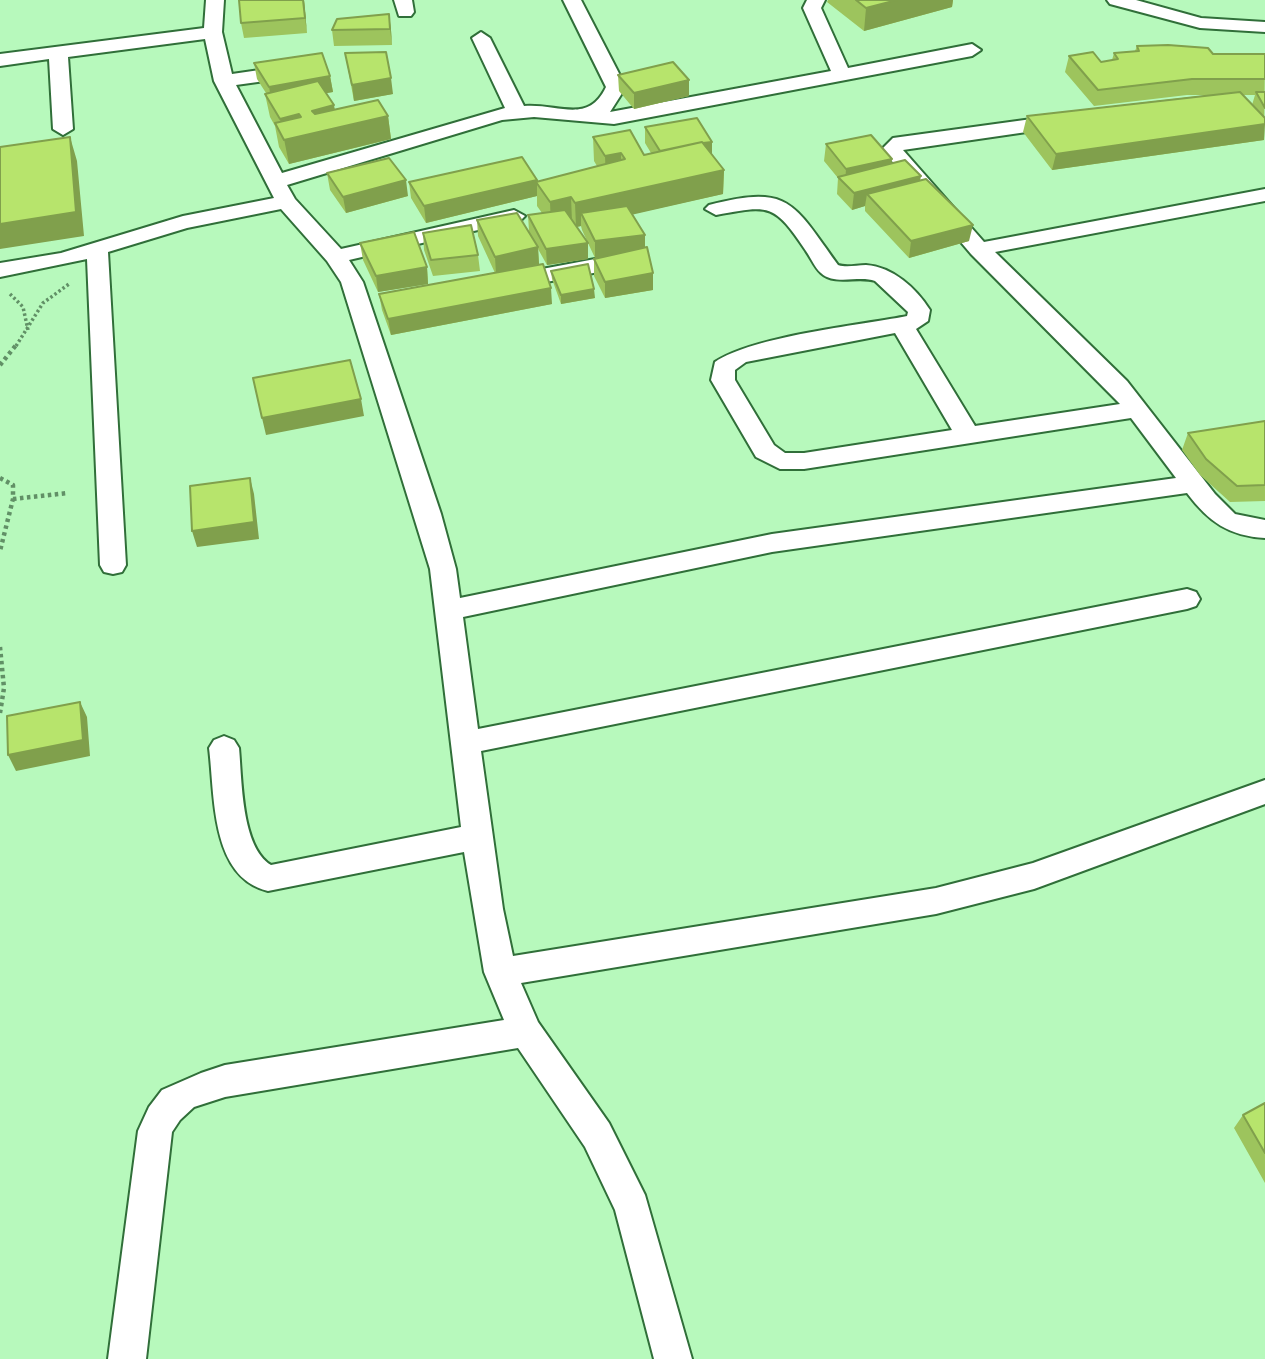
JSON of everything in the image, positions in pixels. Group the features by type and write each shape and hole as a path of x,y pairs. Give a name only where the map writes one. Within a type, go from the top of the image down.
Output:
{"street":[{"path":"215,0 212,32 225,82 282,191 374,308 443,569 487,909 500,972 526,1032 597,1135 632,1207 673,1359"},
{"path":"572,0 616,87 608,104 589,118"},
{"path":"816,0 812,8 842,75"},
{"path":"1116,0 1200,23 1265,27"},
{"path":"0,60 212,32"},
{"path":"481,38 517,112"},
{"path":"0,270 97,256 183,222 282,191 500,114 517,112 589,118 635,115 972,50"},
{"path":"58,54 62,129"},
{"path":"225,82 312,68"},
{"path":"1077,119 894,144 892,149 979,249 1092,358 1137,409 1193,484 1226,520 1248,528 1265,529"},
{"path":"979,249 1265,195"},
{"path":"716,209 763,202 777,205 787,212 830,270 839,275 876,273 889,279 919,310 920,316 914,322 738,357 723,367 723,380 765,452 780,461 804,461 1137,409"},
{"path":"336,257 514,216"},
{"path":"97,256 113,565"},
{"path":"494,285 628,260"},
{"path":"902,325 967,435"},
{"path":"449,610 772,543 1193,484"},
{"path":"466,743 1187,599"},
{"path":"224,748 238,848 250,868 266,878 293,875 478,836"},
{"path":"500,972 936,901 1034,876 1265,792"},
{"path":"127,1359 155,1131 165,1108 187,1094 225,1081 526,1032"}],"path":[{"path":"0,365 28,330 43,303 97,256"},
{"path":"0,288 23,307 28,330"},
{"path":"0,478 13,485 13,499 0,551"},
{"path":"13,499 68,493"},
{"path":"0,647 4,688 0,713"}],"building":[{"path":"239,0 303,0 305,18 241,23"},
{"path":"856,0 897,0 866,8"},
{"path":"389,14 390,29 332,30 337,19"},
{"path":"1137,46 1208,48 1213,54 1265,54 1265,79 1192,79 1098,90 1069,56 1093,52 1101,62 1118,59 1114,53 1139,51"},
{"path":"386,52 391,78 352,85 345,53"},
{"path":"322,53 330,76 269,87 254,63"},
{"path":"673,62 689,80 634,93 618,75"},
{"path":"318,81 334,105 312,111 315,114 378,100 388,116 284,140 275,123 301,117 299,114 280,119 265,94"},
{"path":"1240,92 1265,118 1265,124 1056,154 1027,116"},
{"path":"1256,92 1265,92 1265,108"},
{"path":"697,118 712,142 660,151 645,127"},
{"path":"630,130 644,155 702,142 724,170 575,203 571,197 550,202 536,182 625,159 621,153 605,156 593,137"},
{"path":"871,135 892,159 846,169 826,144"},
{"path":"70,137 76,212 0,224 0,147"},
{"path":"522,157 537,180 424,206 409,182"},
{"path":"389,158 406,180 343,197 327,173"},
{"path":"905,160 921,176 854,193 838,177"},
{"path":"926,179 973,225 911,241 867,194"},
{"path":"627,206 645,235 595,241 581,213"},
{"path":"565,210 588,243 546,249 528,215"},
{"path":"517,213 538,247 495,257 477,220"},
{"path":"471,225 478,255 431,260 423,233"},
{"path":"414,232 427,267 376,276 360,243"},
{"path":"647,247 653,273 605,282 594,259"},
{"path":"543,264 551,288 388,319 379,294"},
{"path":"588,264 594,289 561,295 551,271"},
{"path":"350,360 361,399 262,418 253,378"},
{"path":"1265,421 1265,485 1237,486 1206,459 1188,433"},
{"path":"250,478 254,522 192,531 190,486"},
{"path":"80,702 83,740 8,755 7,716"},
{"path":"1265,1103 1265,1153 1243,1115"}]}
